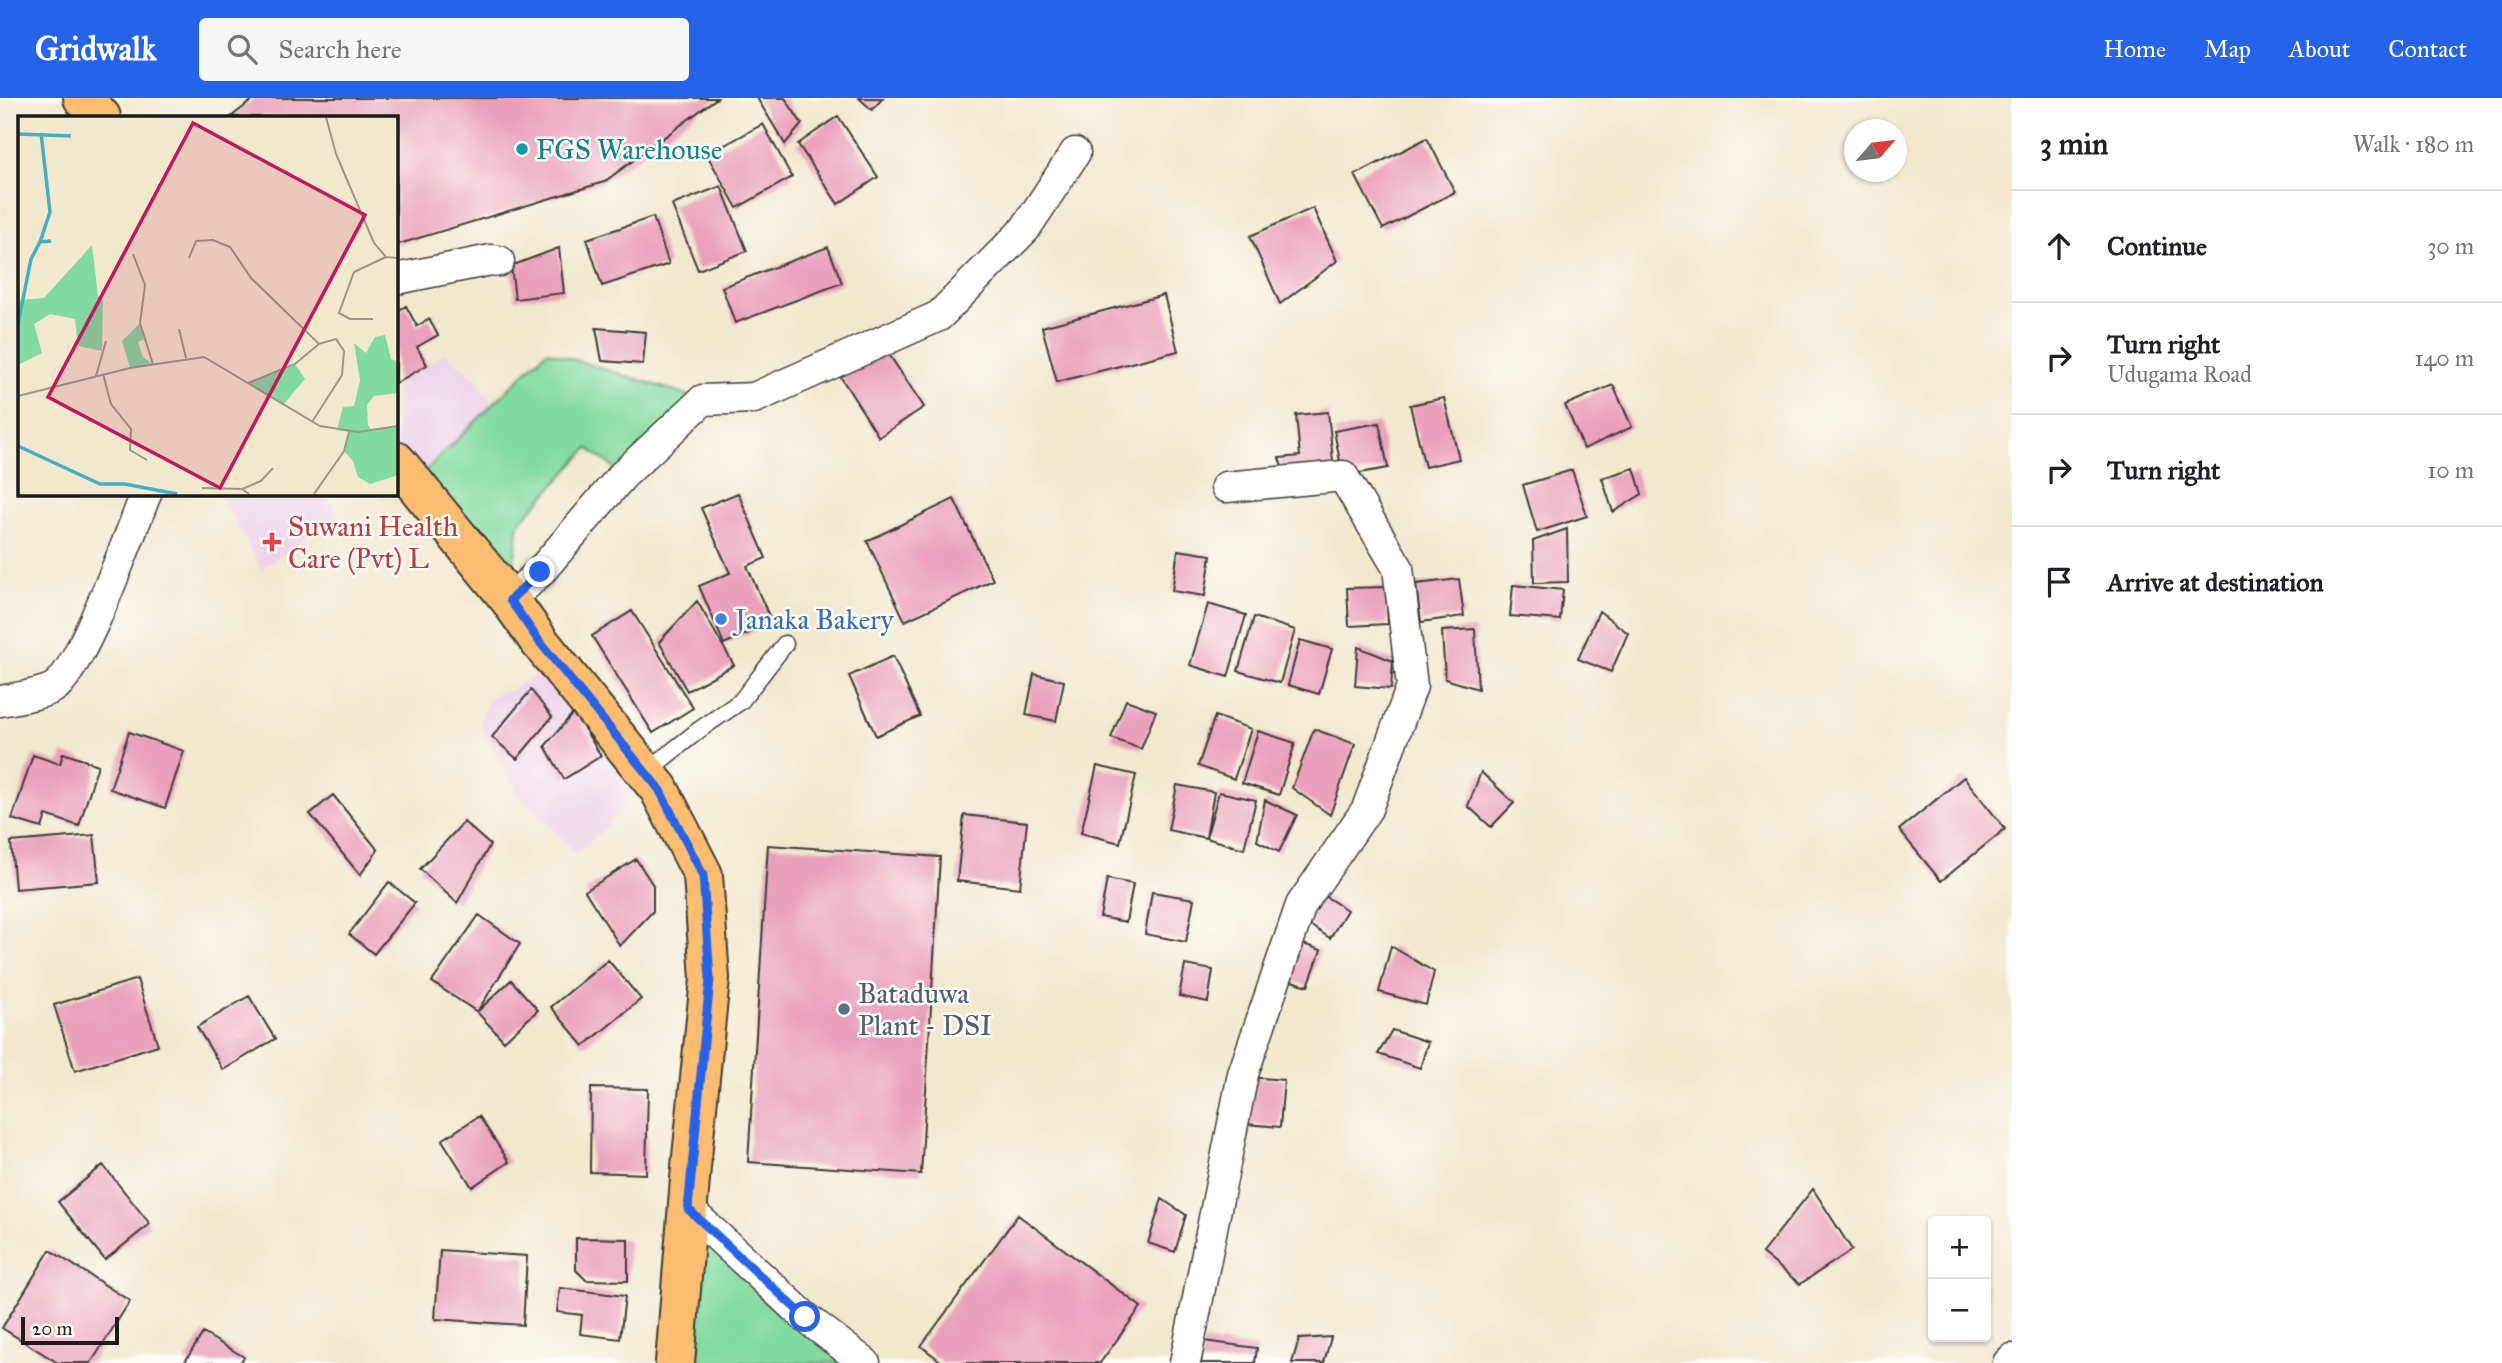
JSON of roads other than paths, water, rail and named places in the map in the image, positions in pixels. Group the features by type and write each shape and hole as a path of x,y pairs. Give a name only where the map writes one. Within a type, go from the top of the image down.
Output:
{"main road":[{"path":"83,98 100,116"},
{"path":"397,462 659,789 703,875 710,979 675,1363"}],"street":[{"path":"510,600 540,572 623,475 703,400 754,398 939,316 1025,229 1075,153"},
{"path":"397,279 491,260 499,261"},
{"path":"1185,1363 1243,1073 1301,905 1367,809 1412,686 1398,568 1343,477 1226,487"},
{"path":"0,701 52,688 67,675 93,625 146,495"},
{"path":"688,1209 805,1317 865,1363"},
{"path":"2008,1363 2012,1359"}],"lane":[{"path":"646,772 741,701 785,644"}],"place":[{"name":"FGS Warehouse","path":"522,149"},
{"name":"Suwani Health Care (Pvt) L","path":"272,542"},
{"name":"Janaka Bakery","path":"721,619"},
{"name":"Bataduwa Plant - DSI","path":"844,1009"}]}
